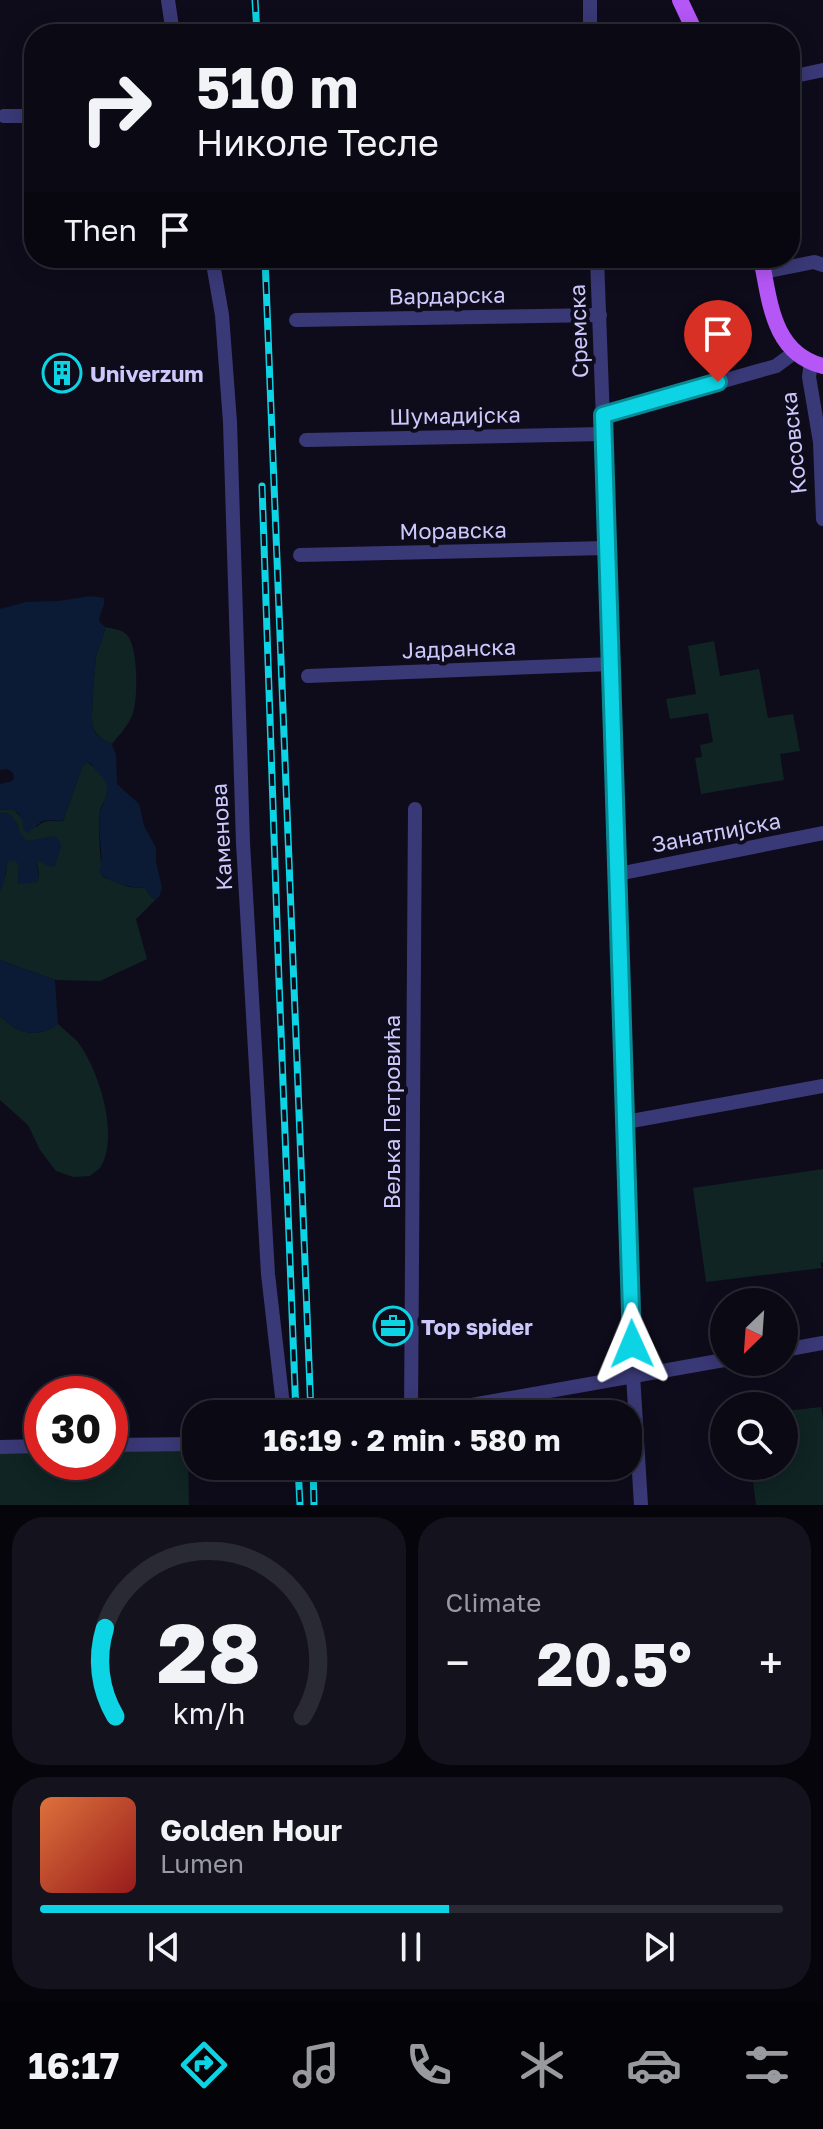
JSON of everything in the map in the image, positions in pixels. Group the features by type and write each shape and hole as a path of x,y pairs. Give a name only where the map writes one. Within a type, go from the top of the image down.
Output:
{"main road":[{"path":"680,0 691,24"},
{"path":"764,268 780,334 795,352 817,364"}],"street":[{"path":"168,0 172,24"},
{"path":"590,0 590,24"},
{"path":"800,75 823,70"},
{"path":"4,116 24,116"},
{"path":"800,263 823,265"},
{"name":"Каменова","path":"214,268 222,315 230,422 243,843 268,1274 282,1400"},
{"name":"Сремска","path":"598,268 633,1375 641,1505"},
{"name":"Вардарска","path":"296,320 600,315"},
{"path":"603,415 776,366 795,352"},
{"name":"Косовска","path":"817,364 809,377 820,442 823,519"},
{"name":"Шумадијска","path":"306,440 604,434"},
{"name":"Моравска","path":"300,555 607,548"},
{"name":"Јадранска","path":"308,676 612,664"},
{"name":"Вељка Петровића","path":"411,1400 415,809"},
{"name":"Занатлијска","path":"618,874 823,833"},
{"path":"626,1122 823,1086"},
{"path":"798,1347 823,1343"},
{"path":"497,1400 710,1362"},
{"path":"128,1445 182,1444"},
{"path":"0,1447 24,1446"}],"green space":[{"path":"105,627 128,636 134,652 136,677 134,711 112,744 98,735 92,723 96,657"},
{"path":"714,641 720,676 759,669 768,718 793,714 800,751 780,754 784,780 701,794 695,758 702,757 700,745 713,742 708,713 670,719 666,699 696,694 688,646"},
{"path":"87,762 108,784 99,819 103,877 129,887 145,888 156,899 136,919 147,959 100,981 55,980 0,960 0,891 7,862 14,859 19,864 18,883 37,882 39,873 32,841 21,837 13,818 0,813 0,810 13,809 37,827 46,821 63,821 82,767"},
{"path":"0,1016 13,1027 34,1033 58,1024 85,1053 104,1103 108,1139 100,1168 90,1176 73,1177 56,1171 40,1150 28,1125 0,1100"},
{"path":"823,1169 822,1268 706,1282 693,1188"},
{"path":"821,1407 823,1505 756,1505 753,1480 798,1480 798,1409"},
{"path":"182,1449 182,1480 189,1480 189,1505 0,1505 0,1451 24,1450 24,1480 128,1480 128,1450"}],"water":[{"path":"91,596 104,598 99,621 105,627 96,657 92,723 96,733 112,744 116,756 117,784 139,804 144,826 156,848 162,888 156,899 145,888 121,884 99,873 100,815 107,788 92,764 87,762 82,767 63,821 42,821 28,833 24,831 18,813 0,810 0,784 14,778 8,769 0,770 0,609 26,602"},
{"path":"0,813 11,815 27,841 54,836 60,841 55,866 36,860 37,882 18,884 19,864 14,860 7,862 0,891"},
{"path":"0,960 55,980 58,1024 34,1033 13,1027 0,1016"}],"railway":[{"path":"255,0 256,24"},
{"path":"265,268 310,1400"},
{"path":"262,486 295,1400"},
{"path":"299,1480 300,1505"},
{"path":"313,1480 314,1505"}],"place":[{"name":"Univerzum","path":"62,373"},
{"name":"Top spider","path":"393,1326"}],"route":[{"path":"632,1344 603,415 718,382"}]}
